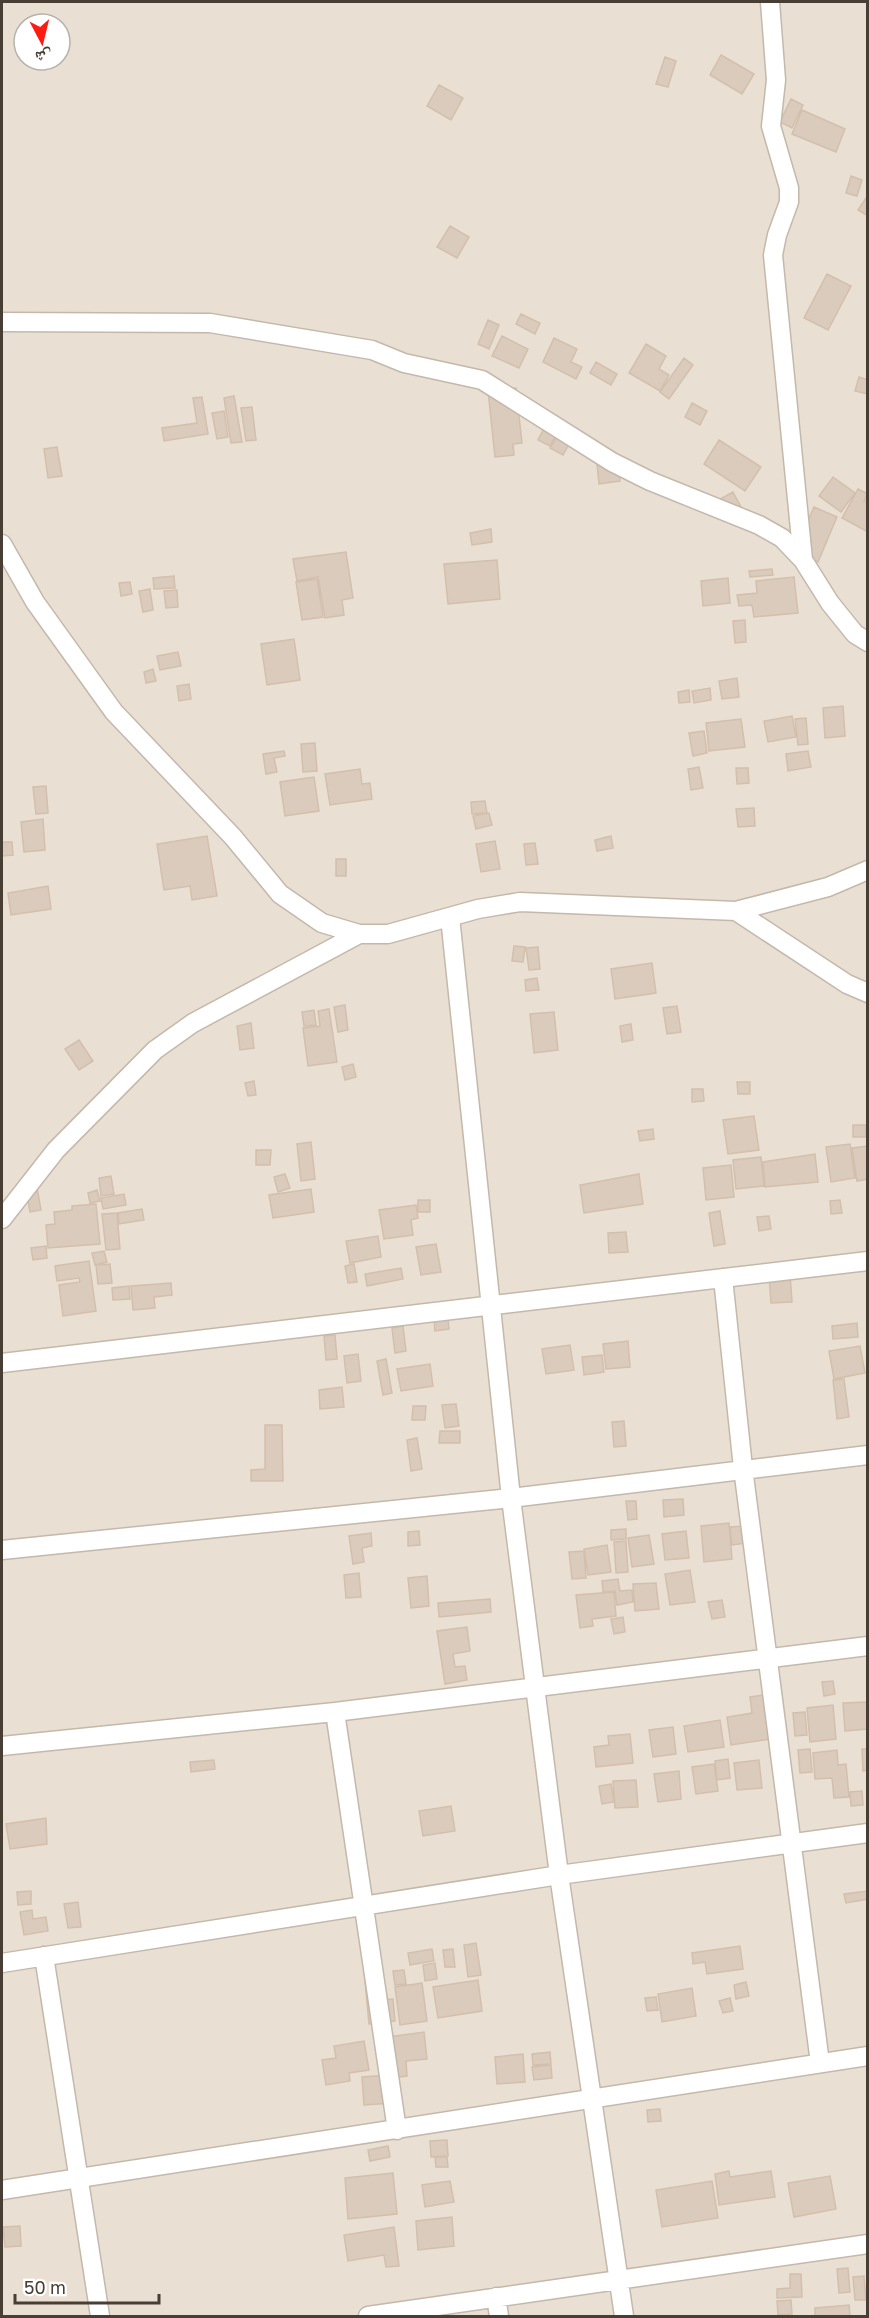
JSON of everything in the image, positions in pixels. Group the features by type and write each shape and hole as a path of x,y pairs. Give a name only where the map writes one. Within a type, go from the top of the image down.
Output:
{"street":[{"path":"770,2 776,80 771,126 789,195 777,235 774,265 803,560"},
{"path":"2,322 210,323 372,350 404,363 482,380 612,462 650,481 759,525 782,538 803,560 830,603 855,634 867,642"},
{"path":"2,544 35,602 114,712 233,837 280,894 322,922 359,934 388,934 478,909 520,902 736,911 828,886 867,870"},
{"path":"736,911 847,984 867,993"},
{"path":"450,917 510,1498 559,1875 624,2316"},
{"path":"2,1219 56,1150 155,1050 193,1023 359,934"},
{"path":"2,1363 867,1261"},
{"path":"723,1278 743,1468 820,2063"},
{"path":"2,1550 510,1498 743,1468 867,1455"},
{"path":"2,1746 335,1712 867,1646"},
{"path":"335,1712 397,2130"},
{"path":"2,1963 559,1875 867,1833"},
{"path":"44,1956 100,2316"},
{"path":"2,2190 79,2180 867,2056"},
{"path":"368,2316 867,2244"},
{"path":"496,2297 499,2316"}],"shaded area":[{"path":"2,2 867,2 867,2316 2,2316"}],"building":[{"path":"721,55 754,74 742,94 710,75"},
{"path":"665,57 676,61 668,87 656,84"},
{"path":"439,85 463,98 451,120 427,106"},
{"path":"791,99 803,105 792,128 780,122"},
{"path":"802,110 845,129 836,152 792,134"},
{"path":"851,176 862,180 857,196 846,193"},
{"path":"868,195 868,216 858,210"},
{"path":"450,226 469,237 457,258 437,247"},
{"path":"827,274 851,286 828,330 804,318"},
{"path":"521,314 540,323 535,334 516,324"},
{"path":"488,320 499,325 489,349 478,344"},
{"path":"502,336 528,349 519,368 492,356"},
{"path":"554,338 577,349 571,362 582,367 576,379 543,362"},
{"path":"646,344 666,356 659,369 669,375 660,391 629,373"},
{"path":"684,358 693,365 669,399 660,392"},
{"path":"596,362 617,374 611,385 590,373"},
{"path":"859,377 868,380 868,394 855,391"},
{"path":"516,388 522,443 513,444 514,455 495,457 488,391"},
{"path":"234,396 242,442 231,443 224,398"},
{"path":"202,397 208,434 164,441 162,428 197,423 193,398"},
{"path":"692,403 707,411 700,425 685,417"},
{"path":"252,407 256,440 246,441 241,408"},
{"path":"224,411 228,437 217,439 212,413"},
{"path":"547,423 559,429 550,446 538,440"},
{"path":"561,430 573,437 563,455 550,448"},
{"path":"719,440 761,467 745,491 704,464"},
{"path":"57,447 62,476 48,478 44,449"},
{"path":"618,462 620,481 599,484 597,464"},
{"path":"833,477 855,493 841,512 819,496"},
{"path":"858,489 868,494 864,501 868,502 868,532 842,518"},
{"path":"733,492 741,507 727,513 720,499"},
{"path":"814,507 837,517 818,562 794,552"},
{"path":"491,529 492,542 472,545 470,533"},
{"path":"346,552 353,598 342,600 344,615 325,618 318,577 297,581 293,559"},
{"path":"497,560 500,599 448,604 444,564"},
{"path":"772,569 773,575 750,577 749,571"},
{"path":"174,576 175,588 154,589 153,578"},
{"path":"794,577 798,613 754,617 752,605 739,606 737,595 757,593 756,581"},
{"path":"728,578 730,603 703,606 701,581"},
{"path":"317,579 323,617 302,620 296,582"},
{"path":"130,582 132,594 121,596 119,583"},
{"path":"150,589 153,610 143,612 139,591"},
{"path":"177,590 178,607 166,608 164,591"},
{"path":"745,620 746,642 735,643 733,621"},
{"path":"294,639 300,680 267,685 261,644"},
{"path":"178,652 181,666 160,670 157,656"},
{"path":"153,669 156,681 146,683 144,672"},
{"path":"737,678 739,697 722,699 719,681"},
{"path":"189,684 191,699 179,701 177,686"},
{"path":"710,688 711,700 694,703 692,691"},
{"path":"689,690 690,702 679,703 678,692"},
{"path":"843,706 845,736 825,738 823,708"},
{"path":"792,716 796,737 768,742 764,721"},
{"path":"806,718 808,744 798,745 795,719"},
{"path":"741,719 745,747 709,751 706,723"},
{"path":"704,731 707,753 693,756 689,733"},
{"path":"315,743 317,771 303,772 301,744"},
{"path":"284,751 285,756 274,758 277,772 266,774 263,754"},
{"path":"808,751 811,767 788,771 786,754"},
{"path":"699,767 703,788 691,790 688,769"},
{"path":"736,768 748,768 749,783 737,784"},
{"path":"360,769 362,784 370,783 372,799 330,805 325,774"},
{"path":"314,777 319,811 285,816 280,782"},
{"path":"46,786 48,813 36,814 33,787"},
{"path":"485,801 487,813 472,814 471,802"},
{"path":"754,808 755,826 738,827 736,809"},
{"path":"489,813 492,825 476,829 473,816"},
{"path":"43,819 45,850 24,852 21,822"},
{"path":"207,836 217,896 192,900 190,886 164,890 157,844"},
{"path":"611,836 613,848 597,851 595,840"},
{"path":"495,841 500,869 481,872 476,844"},
{"path":"2,842 12,842 13,855 2,856"},
{"path":"535,843 538,864 526,865 524,844"},
{"path":"336,859 346,859 346,876 336,876"},
{"path":"48,886 51,909 11,915 8,893"},
{"path":"514,946 525,947 523,962 512,961"},
{"path":"538,947 540,969 529,970 526,948"},
{"path":"652,963 656,993 615,999 611,969"},
{"path":"537,978 539,990 526,991 525,980"},
{"path":"345,1005 348,1030 338,1032 334,1007"},
{"path":"677,1006 681,1032 667,1034 663,1008"},
{"path":"329,1009 337,1062 308,1066 303,1028 320,1026 318,1011"},
{"path":"314,1010 316,1025 304,1026 302,1012"},
{"path":"554,1012 558,1050 534,1053 530,1014"},
{"path":"251,1023 254,1048 240,1050 237,1026"},
{"path":"631,1024 633,1040 622,1042 620,1026"},
{"path":"79,1040 93,1061 79,1070 65,1049"},
{"path":"353,1064 356,1077 345,1080 342,1067"},
{"path":"254,1081 256,1095 248,1096 245,1083"},
{"path":"737,1082 750,1082 750,1094 738,1094"},
{"path":"692,1089 703,1089 704,1101 692,1102"},
{"path":"754,1116 759,1150 728,1154 723,1120"},
{"path":"853,1125 866,1125 866,1137 853,1137"},
{"path":"653,1129 654,1139 640,1141 638,1131"},
{"path":"311,1142 315,1179 301,1181 297,1144"},
{"path":"850,1144 855,1178 831,1182 826,1147"},
{"path":"868,1146 868,1179 857,1181 852,1148"},
{"path":"256,1150 271,1150 270,1165 256,1165"},
{"path":"815,1154 818,1182 765,1187 763,1162"},
{"path":"761,1157 764,1186 736,1189 733,1160"},
{"path":"731,1165 734,1197 706,1200 703,1168"},
{"path":"285,1174 290,1188 278,1192 274,1177"},
{"path":"639,1174 643,1204 584,1213 580,1185"},
{"path":"111,1176 114,1194 101,1196 99,1178"},
{"path":"36,1182 41,1210 30,1212 25,1184"},
{"path":"311,1189 314,1212 273,1218 269,1195"},
{"path":"97,1190 100,1201 90,1203 88,1193"},
{"path":"124,1194 126,1205 103,1209 101,1198"},
{"path":"418,1200 430,1200 430,1212 418,1212"},
{"path":"840,1200 842,1213 831,1214 830,1201"},
{"path":"96,1204 100,1244 48,1248 46,1225 55,1224 54,1212 72,1210 72,1206"},
{"path":"416,1205 418,1218 411,1220 413,1235 384,1239 379,1210"},
{"path":"142,1209 144,1220 119,1224 118,1213"},
{"path":"720,1211 725,1244 714,1246 709,1213"},
{"path":"117,1213 120,1249 106,1250 102,1214"},
{"path":"769,1216 771,1229 759,1231 757,1217"},
{"path":"626,1232 628,1252 609,1253 608,1233"},
{"path":"378,1236 381,1257 350,1263 346,1241"},
{"path":"436,1244 441,1272 421,1275 416,1247"},
{"path":"46,1246 47,1258 33,1260 31,1248"},
{"path":"104,1251 107,1262 95,1265 92,1253"},
{"path":"89,1261 96,1311 63,1316 59,1285 80,1282 79,1278 57,1281 55,1266"},
{"path":"110,1264 112,1283 98,1284 96,1265"},
{"path":"354,1264 357,1282 348,1283 345,1266"},
{"path":"401,1268 403,1279 367,1286 365,1274"},
{"path":"790,1273 792,1302 771,1303 769,1275"},
{"path":"171,1283 172,1295 154,1297 155,1308 133,1310 131,1286"},
{"path":"129,1286 130,1299 113,1300 112,1288"},
{"path":"448,1318 449,1329 435,1331 434,1320"},
{"path":"857,1323 858,1337 833,1339 832,1326"},
{"path":"403,1326 406,1351 395,1353 392,1328"},
{"path":"335,1335 337,1359 326,1360 324,1336"},
{"path":"628,1341 630,1367 606,1369 603,1344"},
{"path":"570,1345 574,1370 546,1374 542,1349"},
{"path":"860,1346 865,1373 834,1379 829,1351"},
{"path":"358,1354 361,1381 347,1383 344,1356"},
{"path":"602,1355 604,1372 584,1375 582,1357"},
{"path":"386,1359 392,1393 383,1395 377,1361"},
{"path":"430,1364 433,1386 401,1391 397,1369"},
{"path":"844,1379 849,1417 837,1419 833,1380"},
{"path":"342,1387 344,1407 320,1409 319,1390"},
{"path":"456,1404 459,1426 445,1428 442,1405"},
{"path":"413,1406 426,1406 425,1420 412,1420"},
{"path":"624,1421 626,1446 614,1447 612,1422"},
{"path":"265,1425 282,1425 283,1481 251,1481 251,1470 265,1469"},
{"path":"440,1431 460,1431 460,1443 439,1443"},
{"path":"417,1438 422,1469 411,1471 407,1440"},
{"path":"683,1499 684,1515 664,1517 663,1500"},
{"path":"626,1501 636,1501 637,1519 628,1520"},
{"path":"729,1523 732,1559 704,1562 701,1526"},
{"path":"744,1526 746,1543 732,1545 730,1527"},
{"path":"626,1529 626,1539 611,1540 611,1530"},
{"path":"419,1531 420,1545 408,1546 408,1532"},
{"path":"686,1531 689,1558 665,1560 662,1534"},
{"path":"371,1533 372,1546 362,1548 364,1562 353,1564 349,1536"},
{"path":"649,1535 654,1564 632,1567 628,1538"},
{"path":"626,1541 628,1572 616,1573 614,1542"},
{"path":"607,1545 611,1572 588,1575 584,1549"},
{"path":"584,1551 586,1578 572,1579 569,1552"},
{"path":"690,1570 695,1602 670,1605 665,1574"},
{"path":"359,1573 361,1597 346,1598 344,1575"},
{"path":"427,1576 429,1606 411,1608 408,1578"},
{"path":"618,1579 620,1591 632,1590 633,1602 617,1605 615,1591 603,1592 602,1581"},
{"path":"656,1583 659,1609 635,1611 633,1584"},
{"path":"614,1592 616,1616 592,1619 593,1626 580,1628 576,1595"},
{"path":"490,1599 491,1612 439,1617 438,1603"},
{"path":"722,1600 725,1617 712,1619 708,1602"},
{"path":"623,1617 625,1632 614,1634 611,1619"},
{"path":"467,1627 470,1651 453,1654 455,1667 465,1666 467,1680 445,1684 437,1631"},
{"path":"833,1681 835,1694 824,1696 822,1682"},
{"path":"763,1695 770,1739 731,1745 727,1717 752,1713 750,1697"},
{"path":"868,1702 868,1729 845,1731 843,1703"},
{"path":"833,1705 836,1739 810,1742 807,1708"},
{"path":"805,1712 807,1735 795,1736 793,1713"},
{"path":"720,1720 724,1747 688,1752 684,1726"},
{"path":"673,1727 676,1754 653,1757 649,1730"},
{"path":"630,1734 633,1763 596,1767 594,1747 609,1745 608,1736"},
{"path":"810,1749 812,1772 800,1773 798,1750"},
{"path":"862,1749 868,1749 868,1770 863,1771"},
{"path":"837,1750 838,1765 846,1764 849,1797 834,1798 832,1778 815,1779 813,1753"},
{"path":"728,1759 730,1778 717,1780 715,1761"},
{"path":"214,1760 215,1769 191,1772 190,1762"},
{"path":"759,1760 762,1788 737,1790 734,1763"},
{"path":"714,1764 718,1791 696,1794 692,1767"},
{"path":"679,1771 681,1799 658,1802 654,1774"},
{"path":"636,1780 638,1807 615,1808 613,1781"},
{"path":"611,1784 614,1802 602,1804 599,1786"},
{"path":"862,1791 863,1805 851,1806 850,1792"},
{"path":"451,1806 455,1831 423,1836 419,1811"},
{"path":"46,1818 47,1844 10,1849 6,1824"},
{"path":"31,1891 31,1904 18,1905 17,1892"},
{"path":"868,1891 868,1899 846,1903 844,1894"},
{"path":"78,1902 81,1927 68,1928 64,1904"},
{"path":"32,1910 33,1919 46,1917 48,1931 24,1935 20,1912"},
{"path":"476,1943 481,1975 468,1977 464,1945"},
{"path":"740,1946 743,1969 707,1974 705,1962 693,1964 692,1953"},
{"path":"432,1949 434,1961 410,1965 408,1953"},
{"path":"453,1949 455,1967 445,1967 443,1950"},
{"path":"363,1959 379,2000 393,1999 395,2021 369,2024"},
{"path":"435,1963 437,1979 425,1981 423,1965"},
{"path":"404,1970 406,1984 395,1985 393,1971"},
{"path":"478,1980 482,2011 438,2018 433,1987"},
{"path":"746,1982 749,1996 736,1999 734,1985"},
{"path":"422,1983 427,2021 400,2025 395,1987"},
{"path":"692,1988 696,2016 662,2022 658,1994"},
{"path":"656,1997 658,2010 647,2011 645,1998"},
{"path":"730,1998 733,2011 723,2013 719,2001"},
{"path":"424,2032 427,2059 406,2061 407,2076 393,2078 389,2037"},
{"path":"364,2041 369,2070 349,2073 350,2081 326,2085 322,2060 336,2058 334,2046"},
{"path":"550,2052 551,2064 533,2065 532,2054"},
{"path":"523,2054 525,2082 497,2084 495,2057"},
{"path":"551,2065 552,2078 534,2080 532,2067"},
{"path":"390,2075 393,2103 364,2105 362,2077"},
{"path":"660,2109 661,2121 648,2122 647,2110"},
{"path":"447,2140 448,2156 431,2157 430,2141"},
{"path":"388,2146 390,2157 370,2161 368,2150"},
{"path":"435,2157 447,2157 448,2167 436,2167"},
{"path":"729,2171 730,2177 771,2171 775,2197 719,2205 715,2174"},
{"path":"393,2173 397,2214 348,2219 345,2178"},
{"path":"830,2176 836,2209 794,2217 788,2183"},
{"path":"450,2181 454,2202 425,2207 422,2185"},
{"path":"712,2181 718,2218 662,2227 656,2190"},
{"path":"452,2217 454,2246 418,2250 416,2221"},
{"path":"20,2226 21,2246 5,2247 3,2227"},
{"path":"394,2227 399,2266 386,2267 384,2255 348,2261 344,2235"},
{"path":"848,2268 850,2292 839,2293 837,2269"},
{"path":"790,2274 801,2274 802,2297 777,2298 777,2289 790,2288"},
{"path":"864,2276 866,2300 855,2300 853,2277"},
{"path":"791,2300 792,2314 778,2315 777,2301"},
{"path":"849,2305 850,2316 815,2316 815,2308"}]}
